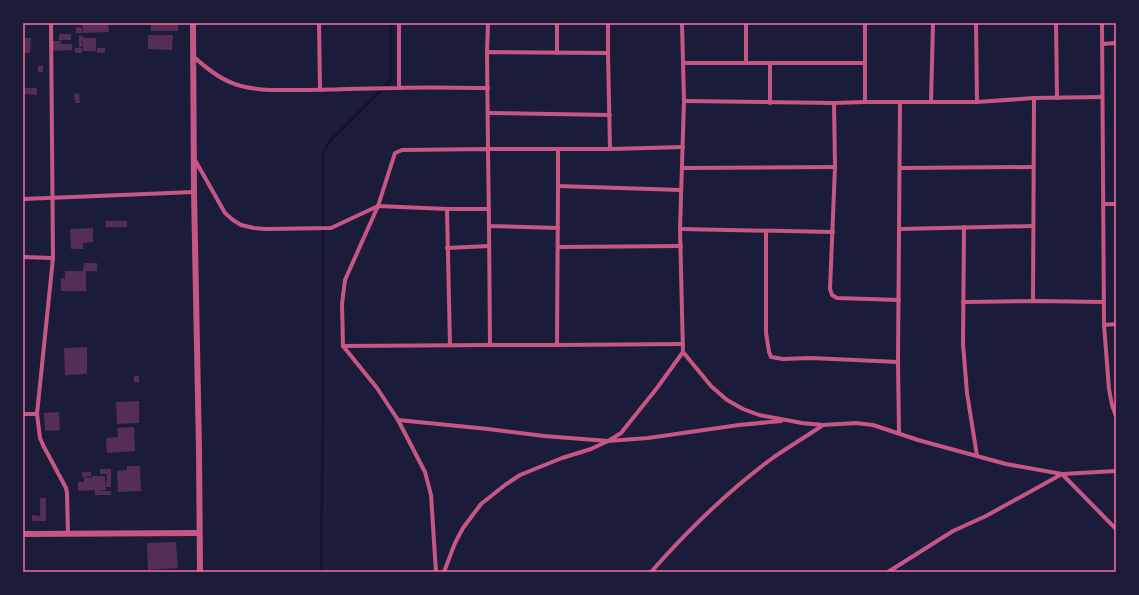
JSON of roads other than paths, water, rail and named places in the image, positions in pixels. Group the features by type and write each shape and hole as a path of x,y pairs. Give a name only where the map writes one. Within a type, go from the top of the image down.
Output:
{"street":[{"path":"51,23 51,198 53,258 37,414 40,438 66,488 68,534"},
{"path":"193,23 200,572"},
{"path":"319,23 320,90"},
{"path":"399,23 399,88"},
{"path":"488,23 490,345"},
{"path":"557,23 557,53"},
{"path":"608,23 610,149"},
{"path":"444,572 455,543 463,528 481,504 492,494 520,475 562,458 591,449 621,433 657,388 683,352 680,229 684,101 682,23"},
{"path":"746,23 746,63"},
{"path":"865,23 865,102"},
{"path":"931,102 933,23"},
{"path":"976,23 977,102"},
{"path":"1056,23 1057,98"},
{"path":"1102,23 1104,325 1109,389 1116,416"},
{"path":"1102,44 1116,43"},
{"path":"487,52 608,53"},
{"path":"193,56 206,69 215,75 239,86 272,90 488,88"},
{"path":"683,63 864,64"},
{"path":"770,63 770,103"},
{"path":"684,101 770,103 977,102 1034,98 1102,98"},
{"path":"1033,301 1034,98"},
{"path":"899,433 898,362 900,102"},
{"path":"834,103 835,167 830,289 832,295 837,298 899,300"},
{"path":"488,113 610,115"},
{"path":"436,572 431,495 425,472 398,420 377,388 344,346 342,304 345,280 378,206 394,156 398,151 683,147"},
{"path":"557,346 558,149"},
{"path":"194,158 225,213 242,225 266,229 326,229 336,226 378,206 446,209 488,208"},
{"path":"682,168 835,167"},
{"path":"900,168 1033,167"},
{"path":"558,186 681,190"},
{"path":"23,199 194,192"},
{"path":"1103,204 1116,204"},
{"path":"446,209 450,345"},
{"path":"489,226 558,228"},
{"path":"900,229 1033,226"},
{"path":"964,227 963,344 967,393 977,456"},
{"path":"680,229 766,232 833,232"},
{"path":"766,232 766,333 771,357 783,359 811,358 898,362"},
{"path":"447,248 489,246"},
{"path":"558,247 681,246"},
{"path":"23,257 53,258"},
{"path":"963,302 1104,302"},
{"path":"1104,325 1116,324"},
{"path":"344,346 557,346 683,344"},
{"path":"683,352 711,386 727,400 743,409 759,415 823,425 856,423 873,425 918,440 1006,464 1062,474 1116,471"},
{"path":"23,414 37,414"},
{"path":"398,420 544,436 608,441 648,438 739,425 787,420"},
{"path":"651,572 676,544 733,490 775,456 823,425"},
{"path":"1062,474 1116,529"},
{"path":"888,572 953,531 986,516 1062,474"},
{"path":"23,534 199,533"}],"waterway":[{"path":"321,572 323,408 323,153 330,141 391,80 391,23"}]}
